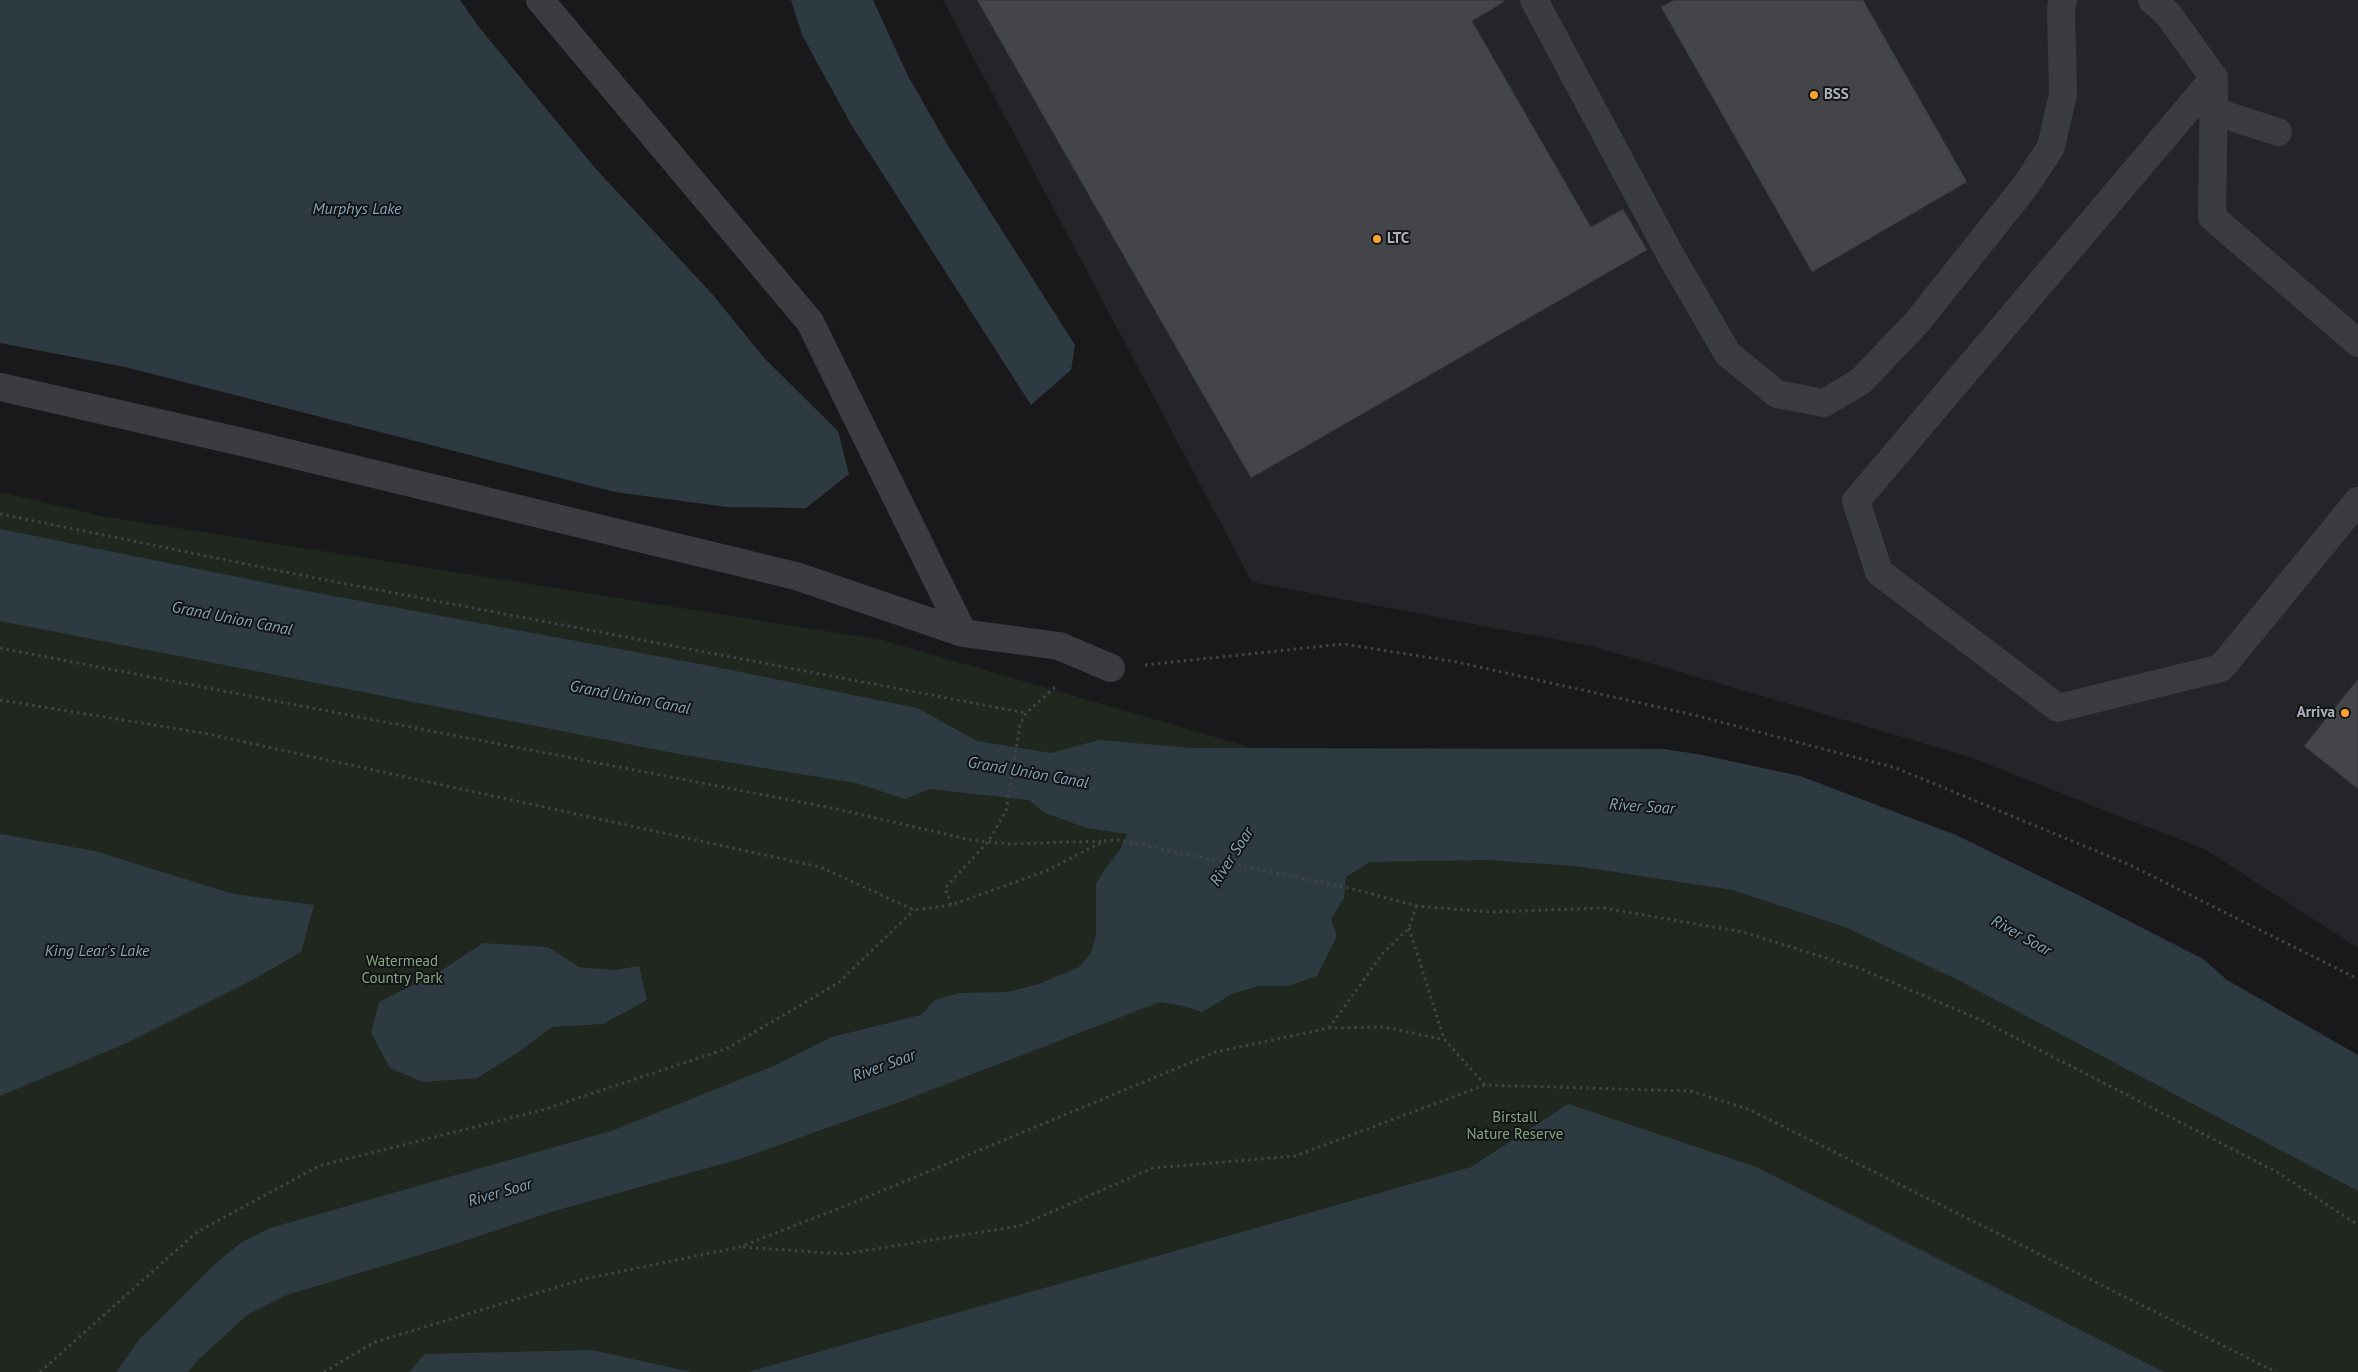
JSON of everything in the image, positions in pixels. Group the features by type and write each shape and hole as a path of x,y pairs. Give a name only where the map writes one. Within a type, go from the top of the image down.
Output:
{"lane":[{"path":"540,0 810,322 963,633"},
{"path":"1534,0 1672,258 1728,354 1777,394 1824,403 1860,381 1918,321 2026,185 2051,147 2063,94 2061,9 2063,0"},
{"path":"2160,7 2214,78 2212,217 2358,343"},
{"path":"2214,78 1856,501 1879,572 2058,708 2221,668 2358,501"},
{"path":"2213,111 2278,132"},
{"path":"0,387 251,445 796,576 963,633 1059,646 1111,668"}],"path":[{"path":"0,514 310,577 1026,713"},
{"path":"950,905 946,888 988,842 1006,811 1020,725 1026,713 1054,688 1111,668 1343,644 1457,662 1694,715 1896,768 2130,864 2358,979"},
{"path":"0,648 837,809 972,840 1010,844 1118,840 1353,889 1416,906 1491,912 1603,908 1743,932 1861,969 1983,1021 2277,1172 2358,1225"},
{"path":"0,700 203,733 820,867 914,910 950,905 1046,871 1104,841"},
{"path":"1328,1028 1383,953 1409,928 1416,906"},
{"path":"40,1372 196,1232 318,1166 542,1110 726,1049 838,983 914,910"},
{"path":"1409,928 1445,1040 1485,1085"},
{"path":"324,1372 375,1342 584,1279 740,1247 855,1202 1216,1052 1328,1028 1385,1027 1445,1040"},
{"path":"740,1247 844,1254 1019,1226 1154,1168 1295,1156 1485,1085 1690,1091 1748,1109 2276,1372"}],"shaded area":[{"path":"943,0 2358,0 2358,948 2206,850 1967,756 1595,647 1252,582"}],"green space":[{"name":"Watermead Country Park","path":"0,492 101,516 882,640 2358,1070 2358,1372 0,1372"}],"water":[{"name":"Murphys Lake","path":"0,0 460,0 478,26 595,168 713,295 765,359 838,431 849,474 806,508 727,507 615,492 125,367 0,343"},
{"path":"791,0 873,0 908,76 947,144 1075,345 1071,370 1031,405 852,126 802,35"},
{"path":"0,529 312,592 716,667 917,708 977,741 1051,753 1099,740 1192,748 1664,749 1702,755 1800,776 1956,835 2082,897 2203,959 2227,980 2358,1055 2358,1191 1956,979 1845,927 1732,890 1576,866 1486,860 1370,862 1346,877 1344,898 1331,919 1337,936 1317,976 1288,986 1258,986 1232,994 1202,1012 1160,1002 905,1100 740,1159 554,1211 455,1244 287,1295 247,1315 198,1360 188,1372 116,1372 139,1340 217,1262 242,1242 270,1228 614,1130 776,1065 832,1037 921,1015 935,1000 960,993 1007,992 1039,984 1079,967 1091,953 1096,935 1096,884 1104,870 1120,850 1127,834 1087,828 1045,813 1029,800 930,789 905,799 856,783 684,755 0,621"},
{"name":"King Lear's Lake","path":"0,834 95,851 233,894 314,905 301,952 251,981 127,1043 0,1096"},
{"path":"483,943 548,947 579,967 615,970 639,966 647,1000 603,1024 552,1027 520,1051 477,1078 423,1082 390,1068 371,1033 379,1002 439,972"},
{"path":"1568,1104 1756,1167 2164,1372 748,1372 1471,1167"},
{"path":"592,1350 691,1372 409,1372 425,1354"}],"building":[{"name":"LTC","path":"977,0 1503,0 1504,2 1472,21 1591,227 1623,209 1647,250 1251,478"},
{"name":"BSS","path":"1674,0 1863,0 1967,182 1812,272 1661,7"},
{"name":"Arriva","path":"2358,679 2358,789 2304,746"}],"place":[{"name":"BSS","path":"1814,95"},
{"name":"LTC","path":"1377,239"},
{"name":"Arriva","path":"2345,713"}],"water label":[{"name":"Grand Union Canal","path":"232,619"},
{"name":"Grand Union Canal","path":"630,698"},
{"name":"Grand Union Canal","path":"1028,773"},
{"name":"River Soar","path":"1642,807"},
{"name":"River Soar","path":"1232,857"},
{"name":"River Soar","path":"2021,936"},
{"name":"River Soar","path":"884,1066"},
{"name":"River Soar","path":"500,1193"}],"park label":[{"name":"Birstall Nature Reserve","path":"1515,1126"}]}
